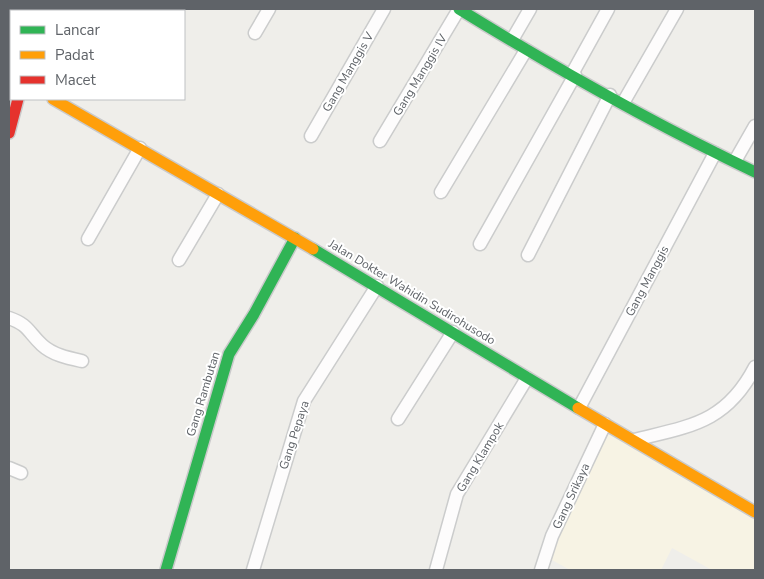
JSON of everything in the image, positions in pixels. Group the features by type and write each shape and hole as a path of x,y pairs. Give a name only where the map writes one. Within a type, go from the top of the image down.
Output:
{"main road":[{"path":"459,9 526,50 715,153 755,172"},
{"path":"9,133 18,100"},
{"name":"Jalan Dokter Wahidin Sudirohusodo","path":"68,102 140,148 377,286 527,378 755,512"},
{"name":"Gang Rambutan","path":"166,570 229,354 254,314 295,238"}],"street":[{"path":"255,33 269,9"},
{"name":"Gang Manggis V","path":"311,136 384,9"},
{"name":"Gang Manggis IV","path":"380,141 459,9"},
{"path":"512,40 530,9"},
{"path":"480,244 574,75 608,9"},
{"path":"623,103 677,9"},
{"path":"441,192 526,50"},
{"path":"528,255 610,95"},
{"path":"735,161 755,126"},
{"path":"88,239 140,148"},
{"name":"Gang Manggis","path":"578,408 715,153"},
{"path":"178,260 218,194"},
{"name":"Gang Pepaya","path":"253,570 307,396 377,286"},
{"path":"9,318 22,323 42,345 61,356 82,361"},
{"path":"398,419 453,332"},
{"path":"634,440 693,425 712,416 730,403 748,381 755,368"},
{"name":"Gang Klampok","path":"436,570 461,488 527,378"},
{"name":"Gang Srikaya","path":"541,570 550,542 606,424"}],"shaded area":[{"path":"603,426 755,517 755,570 712,570 672,548 661,570 570,570 545,556"}],"traffic: fast":[{"path":"459,9 605,95 755,172"},
{"path":"166,570 229,354 254,314 295,238"},
{"path":"313,249 578,408"}],"traffic: slow":[{"path":"55,100 313,249"},
{"path":"578,408 755,512"}],"traffic: jam":[{"path":"9,133 18,100"}]}
